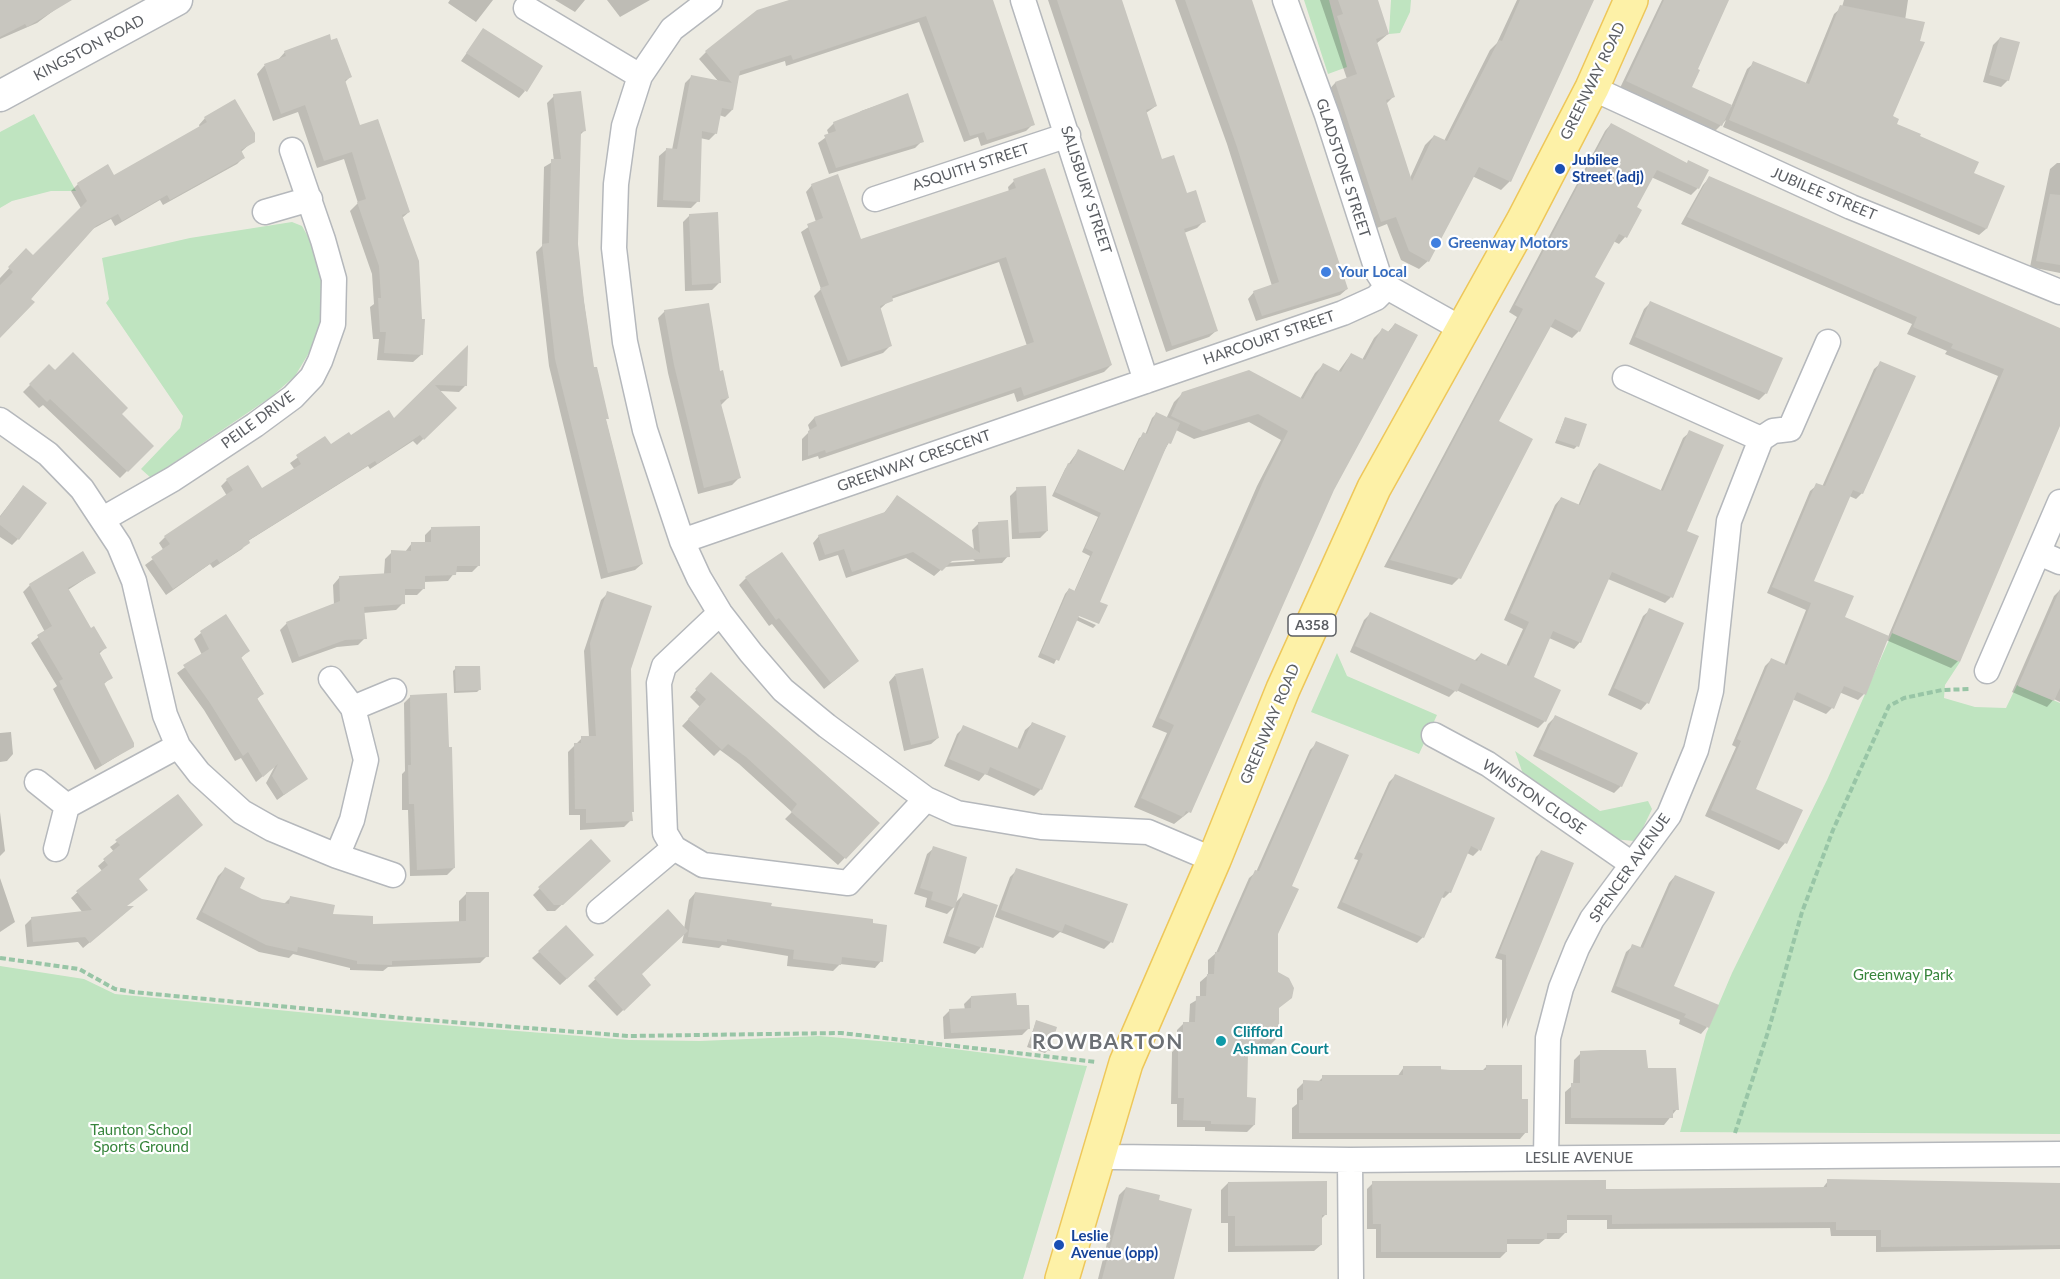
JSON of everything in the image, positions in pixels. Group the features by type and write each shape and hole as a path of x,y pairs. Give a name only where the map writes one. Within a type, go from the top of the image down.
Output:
{"main road":[{"name":"GREENWAY ROAD","path":"1062,1279 1097,1153 1126,1063 1214,860 1283,689 1374,488 1523,221 1592,88 1631,0"}],"street":[{"name":"KINGSTON ROAD","path":"0,96 177,0"},
{"path":"710,0 672,29 640,76 624,126 616,184 614,248 625,342 662,484 682,541 699,578 720,614 783,690 827,726 926,799 957,813 1000,822 1148,832 1214,860"},
{"name":"SALISBURY STREET","path":"1023,0 1146,381"},
{"name":"GLADSTONE STREET","path":"1285,0 1327,115 1378,273 1387,287"},
{"path":"526,9 640,76"},
{"name":"JUBILEE STREET","path":"1592,88 1841,202 2060,292"},
{"name":"ASQUITH STREET","path":"875,199 1068,135"},
{"name":"PEILE DRIVE","path":"103,519 173,479 255,425 292,397 312,377 328,344 335,305 329,261 292,150"},
{"path":"265,212 310,199"},
{"path":"1387,287 1462,329"},
{"name":"HARCOURT STREET","path":"1146,381 1342,313 1376,298 1387,287"},
{"path":"1625,378 1761,439 1773,431 1790,429 1828,342"},
{"name":"GREENWAY CRESCENT","path":"682,541 1146,381"},
{"path":"0,420 48,454 82,489 119,545 134,581 165,715 178,746 199,773 242,812 272,829 337,856 393,875"},
{"name":"SPENCER AVENUE","path":"1546,1158 1548,1038 1558,999 1576,948 1592,918 1669,815 1696,750 1711,691 1729,521 1761,439"},
{"path":"1987,670 2049,557 2060,502"},
{"path":"720,614 664,666 659,683 665,833 674,848 703,865 848,883 926,799"},
{"path":"331,679 353,708 366,760 352,819 337,856"},
{"path":"353,708 394,691"},
{"name":"WINSTON CLOSE","path":"1434,735 1488,764 1632,864"},
{"path":"56,849 66,806 178,746"},
{"path":"37,782 66,806"},
{"path":"599,911 674,848"},
{"name":"LESLIE AVENUE","path":"1097,1153 1121,1157 1350,1160 2060,1154"},
{"path":"1350,1160 1351,1279"}],"path":[{"path":"1731,1157 1736,1127 1768,1032 1802,912 1833,830 1889,706 1904,698 1942,690 1961,692 1976,688 1987,670"},
{"path":"0,958 79,969 115,989 402,1018 629,1036 841,1033 1101,1063 1102,1058 1126,1063"}],"green space":[{"path":"1304,0 1329,0 1347,67 1328,74"},
{"path":"1391,0 1411,0 1410,12 1400,33 1389,34"},
{"path":"34,114 76,191 51,191 12,201 0,208 0,132"},
{"path":"292,222 302,226 311,242 322,274 325,311 318,338 295,376 271,397 151,478 141,469 180,428 183,416 106,303 109,299 102,258 190,238"},
{"name":"Greenway Park","path":"1893,631 1960,662 1945,685 1944,698 1975,707 2006,708 2017,685 2060,703 2060,1134 1680,1132 1706,1034 1732,973 1827,780"},
{"path":"1337,653 1347,676 1437,715 1419,754 1311,712"},
{"path":"1515,751 1600,811 1648,801 1652,809 1641,832 1634,841 1613,839 1523,774"},
{"name":"Taunton School Sports Ground","path":"0,966 84,979 115,994 380,1020 630,1040 700,1041 819,1036 915,1044 1087,1066 1023,1279 0,1279"}],"building":[{"path":"0,0 72,0 27,27 25,24 0,37"},
{"path":"789,0 993,0 1035,125 987,140 984,132 970,136 926,16 793,60 791,55 740,71 733,110 722,108 717,134 702,131 700,202 663,200 666,148 677,149 691,75 732,83 705,51 757,10"},
{"path":"1057,0 1122,0 1157,106 1146,110 1162,159 1174,155 1187,193 1196,190 1206,222 1184,229 1218,331 1172,346"},
{"path":"1185,0 1252,0 1348,289 1262,316 1253,291 1279,282 1237,147"},
{"path":"1338,0 1378,0 1389,34 1376,39 1395,97 1386,100 1412,181 1434,135 1447,141 1499,40 1502,41 1520,0 1594,0 1511,182 1479,167 1429,262 1409,251 1396,217 1381,222 1335,82 1357,74 1337,16 1343,14"},
{"path":"1664,0 1729,0 1692,87 1732,105 1722,126 1626,81"},
{"path":"1840,5 1925,22 1920,41 1925,42 1893,116 1899,119 1897,124 1979,162 1974,173 2005,186 1987,229 1729,120 1753,61 1809,84"},
{"path":"483,28 543,66 527,92 466,53"},
{"path":"330,34 331,40 337,38 352,77 345,80 360,125 378,119 410,212 402,215 419,261 422,319 425,319 423,355 384,353 386,332 380,332 379,266 357,202 366,199 352,152 324,161 305,105 281,114 264,64 286,56 284,51"},
{"path":"2000,37 2020,42 2009,81 1989,75"},
{"path":"581,91 586,131 581,132 578,244 584,301 594,367 597,367 609,419 606,419 643,564 608,573 555,359 542,244 549,243 551,159 561,159 553,94"},
{"path":"908,93 924,142 836,168 824,135 836,131 833,122"},
{"path":"235,99 255,133 255,142 241,150 245,158 170,200 167,195 122,221 118,214 96,226 31,299 35,302 0,338 0,285 13,272 8,267 26,248 33,255 87,201 77,183 108,164 114,175 207,122 204,117"},
{"path":"1611,123 1687,163 1688,160 1709,170 1699,189 1657,170 1637,207 1642,210 1627,238 1619,234 1595,277 1605,283 1580,332 1555,319 1499,421 1533,439 1461,579 1390,560 1523,309 1515,305"},
{"path":"1045,168 1112,365 1024,396 1021,387 826,453 825,450 808,456 808,431 817,426 814,417 1034,342 1006,257 892,296 893,301 880,306 892,346 848,361 820,288 829,285 807,224 823,218 811,184 838,174 861,239 1016,188 1013,179"},
{"path":"1709,176 2060,328 2060,426 1960,662 1892,633 2004,369 1951,348 1953,344 1913,327 1917,317 1687,217"},
{"path":"2050,194 2060,195 2060,265 2036,261"},
{"path":"718,212 721,283 692,285 689,214"},
{"path":"1650,301 1783,358 1767,394 1635,337"},
{"path":"709,303 720,371 723,370 729,398 720,400 741,478 704,488 674,365 664,310"},
{"path":"1395,323 1418,335 1334,490 1191,813 1186,811 1183,817 1141,798 1174,725 1159,718 1265,477 1288,431 1258,414 1203,431 1171,416 1182,392 1249,370 1303,399 1323,363 1341,372 1351,353 1365,360 1382,328 1389,332"},
{"path":"468,345 467,386 435,385 457,408 424,440 420,435 377,464 375,461 249,540 250,543 220,563 217,559 173,589 151,557 170,544 164,536 233,490 226,479 248,465 262,488 301,464 296,455 325,436 331,444 349,432 351,435 389,410 394,418"},
{"path":"73,352 128,408 122,414 154,446 128,472 50,399 47,402 29,384 49,364 55,370"},
{"path":"1880,361 1916,376 1863,494 1853,490 1814,581 1854,596 1845,617 1889,636 1866,695 1844,686 1834,709 1797,692 1756,789 1803,810 1787,844 1711,810 1741,741 1737,739 1771,658 1787,665 1811,603 1772,587 1816,483 1825,486"},
{"path":"1156,412 1180,423 1171,444 1168,443 1100,602 1108,605 1099,624 1079,616 1059,661 1041,653 1069,588 1075,591 1093,552 1085,548 1101,513 1055,492 1068,463 1071,464 1078,449 1125,471 1143,432 1147,434"},
{"path":"1565,417 1587,424 1579,447 1557,440"},
{"path":"1689,430 1724,445 1687,531 1699,536 1673,598 1612,572 1581,643 1553,631 1534,677 1561,690 1546,722 1461,683 1457,692 1355,646 1370,612 1477,661 1481,653 1509,666 1529,622 1510,613 1561,497 1580,505 1599,463 1663,491"},
{"path":"23,485 47,503 19,540 0,525 0,517"},
{"path":"1046,486 1048,531 1019,533 1016,487"},
{"path":"897,495 980,553 978,522 1008,520 1010,557 952,561 942,571 913,552 852,572 844,549 825,555 818,535 885,512"},
{"path":"480,526 480,566 457,566 456,575 425,576 425,589 405,589 405,604 364,607 367,639 345,640 299,657 286,622 340,601 339,576 391,573 391,550 411,551 411,542 431,542 431,527"},
{"path":"83,551 96,573 68,588 91,628 94,626 107,648 99,652 113,678 104,683 134,743 134,747 102,765 59,681 63,679 37,635 52,626 29,584"},
{"path":"782,552 859,661 831,683 779,618 776,620 745,577"},
{"path":"2060,589 2060,688 2054,701 2018,686"},
{"path":"607,591 652,606 631,669 634,812 632,812 633,821 586,823 586,809 575,809 574,743 581,743 581,736 596,736 590,643"},
{"path":"1649,608 1684,623 1649,704 1614,688"},
{"path":"226,614 250,651 241,657 264,694 257,698 308,779 284,795 272,776 278,764 263,777 248,752 243,756 183,665 209,649 200,631"},
{"path":"455,666 480,666 481,690 456,691"},
{"path":"923,668 939,738 911,745 895,674"},
{"path":"711,672 880,823 846,859 791,812 797,804 746,757 728,744 722,750 688,719 706,699 695,689"},
{"path":"447,693 449,747 452,747 455,868 417,870 414,804 409,804 410,695"},
{"path":"1555,715 1638,753 1622,787 1539,749"},
{"path":"1032,722 1066,736 1042,790 990,767 987,775 949,759 963,725 1020,749"},
{"path":"1316,741 1349,755 1292,886 1299,889 1278,934 1278,972 1289,978 1294,988 1292,998 1279,1008 1279,1039 1263,1038 1248,1052 1247,1097 1256,1098 1255,1125 1211,1124 1211,1121 1183,1120 1184,1098 1178,1098 1178,1044 1183,1044 1183,1022 1195,1022 1196,996 1206,996 1207,974 1214,974 1215,952 1219,952 1255,870 1259,871"},
{"path":"1395,774 1495,818 1481,851 1471,846 1451,893 1445,891 1424,938 1342,902 1363,854 1359,852"},
{"path":"178,794 203,825 139,879 148,890 127,906 134,906 90,943 85,937 33,942 31,917 92,910 76,891 108,865 103,859 120,845 115,840"},
{"path":"591,839 611,861 563,905 554,905 538,887"},
{"path":"933,846 967,857 955,908 931,900 933,892 920,888"},
{"path":"1541,850 1574,863 1507,1027 1506,955 1499,953"},
{"path":"225,867 245,878 240,888 262,899 289,904 290,896 335,905 333,914 373,916 373,924 466,921 466,892 489,892 489,957 392,961 392,965 357,964 357,961 298,947 297,952 266,945 202,912"},
{"path":"1016,868 1128,904 1113,943 1065,924 1062,932 1001,910"},
{"path":"1675,875 1715,892 1674,986 1719,1005 1709,1028 1684,1017 1686,1014 1616,986 1632,944 1643,948"},
{"path":"695,892 772,903 771,906 873,919 873,923 887,925 883,962 842,957 841,965 793,959 794,950 727,939 727,942 688,937"},
{"path":"963,893 998,905 983,948 948,936"},
{"path":"668,909 688,931 642,974 651,985 624,1011 594,978"},
{"path":"566,925 594,955 567,979 538,951"},
{"path":"1016,993 1017,1005 1029,1005 1030,1029 951,1033 949,1009 971,1008 971,996"},
{"path":"1036,1020 1057,1027 1050,1051 1029,1044"},
{"path":"1646,1050 1648,1068 1676,1068 1679,1110 1673,1110 1673,1118 1571,1118 1571,1083 1580,1083 1580,1051"},
{"path":"1486,1065 1522,1065 1522,1099 1528,1099 1528,1133 1299,1133 1299,1100 1303,1100 1303,1080 1322,1081 1322,1075 1403,1075 1403,1066 1441,1066 1441,1070 1486,1070"},
{"path":"1827,1179 2060,1183 2060,1245 1881,1247 1881,1230 1836,1230 1836,1222 1612,1224 1612,1215 1567,1215 1567,1233 1547,1233 1547,1239 1507,1239 1507,1252 1381,1252 1381,1224 1373,1224 1372,1181 1606,1180 1606,1189 1633,1189 1827,1187"},
{"path":"1327,1181 1327,1215 1322,1215 1322,1245 1235,1246 1235,1216 1228,1216 1228,1182"},
{"path":"1126,1187 1160,1195 1159,1200 1192,1209 1174,1279 1102,1279"}],"place":[{"name":"Jubilee Street (adj)","path":"1560,169"},
{"name":"Greenway Motors","path":"1436,243"},
{"name":"Your Local","path":"1326,272"},
{"name":"Clifford Ashman Court","path":"1221,1041"},
{"name":"Leslie Avenue (opp)","path":"1059,1245"}],"district":[{"name":"ROWBARTON","path":"1108,1042"}]}
